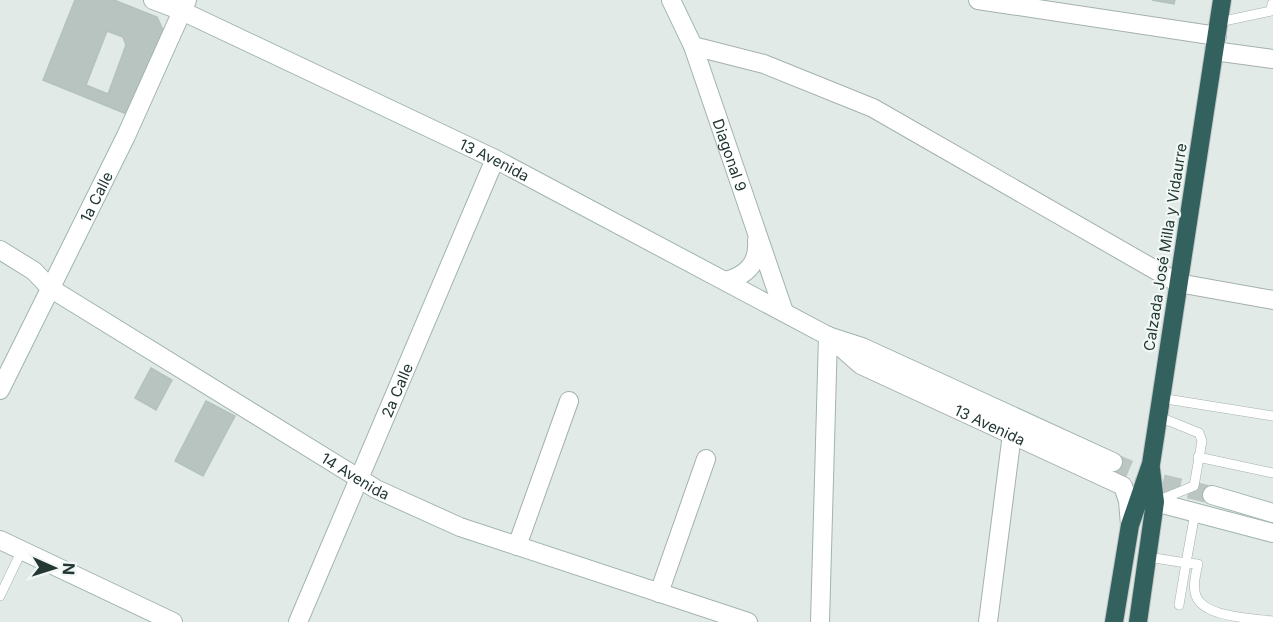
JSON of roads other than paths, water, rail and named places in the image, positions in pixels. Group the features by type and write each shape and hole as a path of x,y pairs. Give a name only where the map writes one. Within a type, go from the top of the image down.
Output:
{"highway":[{"name":"Calzada José Milla y Vidaurre","path":"1114,622 1130,525 1151,464 1222,0"},
{"name":"Calzada José Milla y Vidaurre","path":"1138,622 1155,502 1151,464"}],"street":[{"name":"13 Avenida","path":"153,0 184,5 495,159 828,336 862,347 1113,462"},
{"name":"Diagonal 9","path":"670,0 693,46 784,312"},
{"path":"978,0 1216,36 1273,59"},
{"name":"1a Calle","path":"0,390 126,136 184,5"},
{"path":"693,46 764,64 873,108 1178,283 1273,300"},
{"name":"2a Calle","path":"298,622 495,159"},
{"path":"726,281 742,277 753,264 758,248 756,231"},
{"name":"14 Avenida","path":"0,250 34,271 50,288 359,478 460,527 748,622"},
{"name":"13 Avenida","path":"828,336 861,365 1123,486 1128,501 1130,525"},
{"path":"820,622 828,336"},
{"path":"517,546 569,401"},
{"path":"988,622 1012,434"},
{"path":"659,593 706,459"},
{"path":"1212,495 1273,513"},
{"path":"1155,502 1273,533"},
{"path":"0,540 173,622"}],"lane":[{"path":"1216,36 1272,9"},
{"path":"1160,398 1273,416"},
{"path":"1155,502 1194,486 1202,435 1157,416"},
{"path":"1198,458 1273,473"},
{"path":"1179,605 1195,513"},
{"path":"0,596 22,550"},
{"path":"1148,556 1198,564 1194,590 1202,606 1211,611 1273,621"}],"tunnel":[{"path":"1113,462 1161,483 1212,495"}]}
